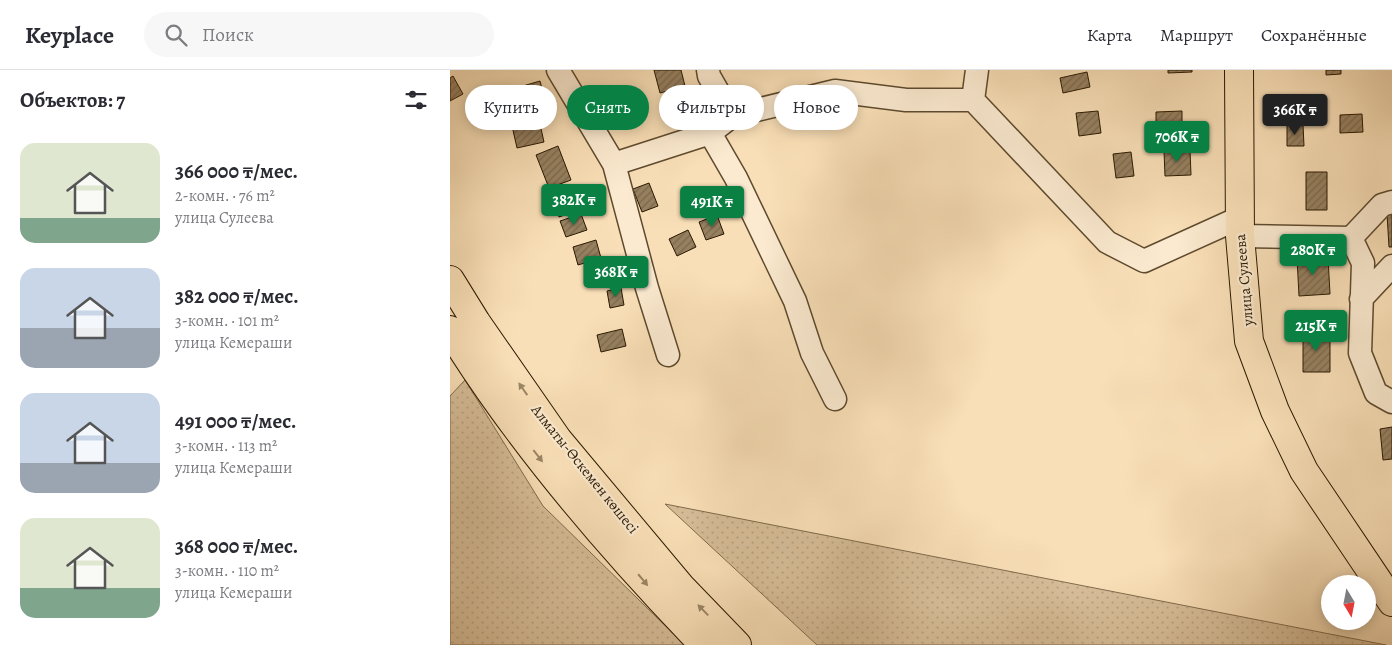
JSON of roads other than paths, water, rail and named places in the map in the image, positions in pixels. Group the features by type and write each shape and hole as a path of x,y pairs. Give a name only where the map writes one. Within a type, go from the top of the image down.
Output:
{"main road":[{"name":"улица Сулеева","path":"1239,70 1240,227 1249,341 1275,411 1304,472 1392,602"},
{"name":"Алматы-Өскемен көшесі","path":"450,280 476,322 558,440 681,587 737,645"},
{"name":"Алматы-Өскемен көшесі","path":"450,330 538,456 660,599 704,645"}],"street":[{"path":"558,70 614,164 647,288 668,354"},
{"path":"708,70 714,85"},
{"path":"973,100 977,70"},
{"path":"764,105 835,80 906,100 973,100 1107,242 1144,261 1240,227 1351,238"},
{"path":"614,164 710,133 714,130"},
{"path":"710,133 736,178 795,301 812,353 835,399"},
{"path":"1351,238 1382,205 1392,202"},
{"path":"1351,238 1363,263 1360,353 1376,393 1392,402"},
{"path":"1363,263 1390,268"},
{"path":"1361,299 1390,268"}]}
